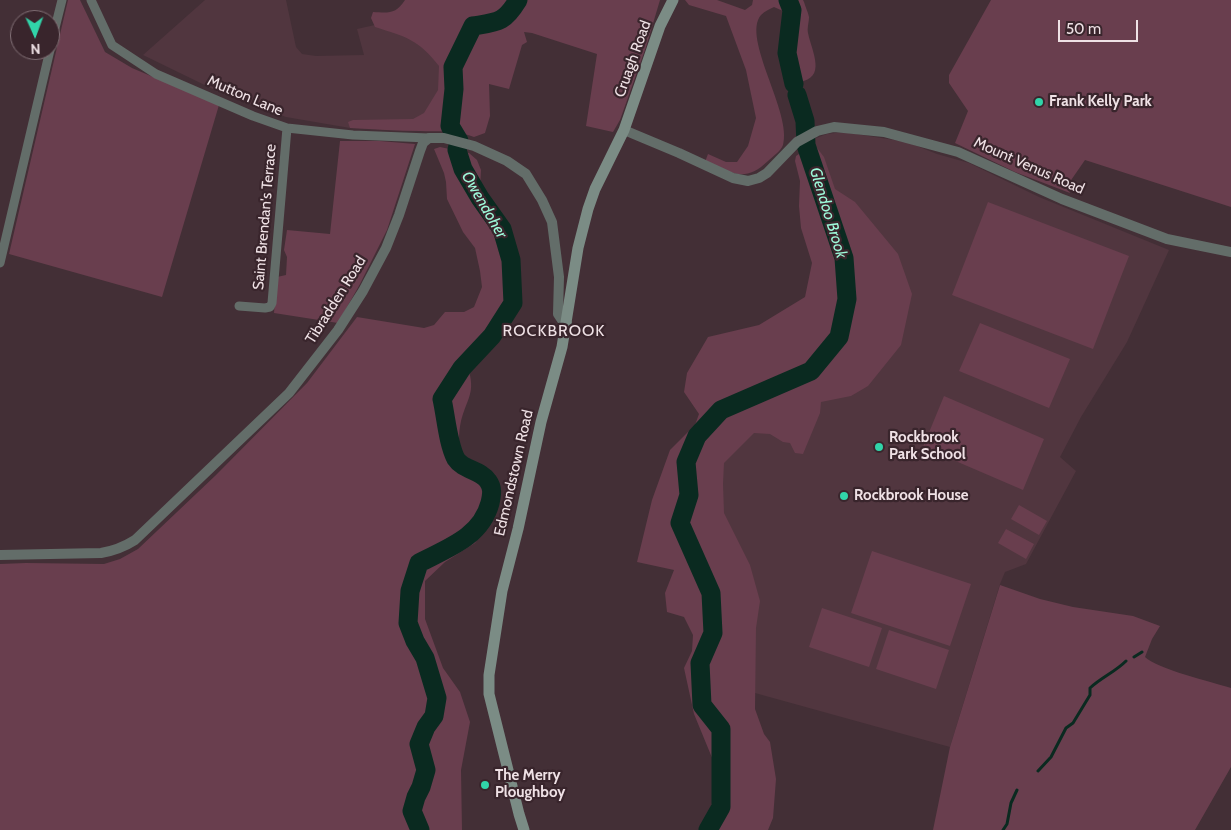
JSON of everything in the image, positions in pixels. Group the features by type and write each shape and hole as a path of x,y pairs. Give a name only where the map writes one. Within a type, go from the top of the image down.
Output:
{"main road":[{"name":"Cruagh Road","path":"624,130 660,26 673,0"},
{"name":"Edmondstown Road","path":"524,830 489,694 489,675 502,592 518,529 541,422 562,347 578,248 595,189 624,130"}],"street":[{"name":"Mutton Lane","path":"91,0 112,45 156,74 253,116 287,128 354,135 429,138"},
{"path":"0,263 47,60"},
{"name":"Mount Venus Road","path":"624,130 733,178 748,181 759,178 767,173 797,142 826,128 848,127 884,132 958,152 1062,199 1167,239 1231,252"},
{"name":"Saint Brendan's Terrace","path":"239,306 266,308 270,307 272,303 287,128"},
{"path":"429,138 444,138 474,146 507,161 526,174 542,200 552,222 559,277 558,314 567,323"},
{"name":"Tibradden Road","path":"0,555 101,554 127,545 141,534 289,393 338,330 363,291 386,248 420,150 423,143 429,138"}],"shaded area":[{"path":"68,0 80,0 105,52 132,68 219,105 162,297 9,254 54,60 60,60 60,34"},
{"path":"205,0 286,0 296,47 302,54 316,56 364,55 357,29 446,9 450,126 422,131 350,128 286,117 221,93 143,55"},
{"path":"405,0 660,0 646,47 620,120 613,132 586,126 597,54 524,32 527,42 522,45 509,89 489,84 490,116 485,133 474,137 447,131 350,128 348,122 353,120 413,119 424,113 438,90 439,66 431,57 411,40 375,27 371,18 373,12 392,12 402,5"},
{"path":"685,0 717,0 745,10 752,5 753,0 803,0 804,2 809,17 808,33 816,63 813,75 808,80 799,82 793,76 788,41 788,24 783,11 774,7 768,10 761,15 757,26 757,41 781,115 784,131 783,145 780,149 760,168 752,172 738,174 705,162 708,154 726,162 737,162 748,146 756,118 746,70 726,16 689,5"},
{"path":"991,0 1231,0 1231,207 1085,160 1067,186 1070,193 1015,172 955,143 968,111 949,83 949,75"},
{"name":"Rockbrook Park School","path":"843,132 907,142 937,154 969,163 1039,197 1169,250 1127,342 1081,417 1060,457 1076,471 1026,564 1005,572 950,747 755,693 713,633 689,495 811,371 816,172 806,145 811,140 827,134"},
{"path":"340,141 380,141 415,144 387,230 338,323 274,313 277,277 286,275 287,257 284,250 287,230 330,234"},
{"path":"814,144 824,157 835,189 855,202 898,254 912,294 901,345 868,386 851,396 821,402 820,413 803,454 795,453 790,443 783,442 770,434 754,433 724,463 724,513 750,565 760,601 756,628 755,709 764,734 770,742 776,779 773,818 768,830 699,830 706,819 717,790 715,765 694,714 684,668 692,651 693,635 684,617 667,612 665,593 674,570 637,562 652,500 670,450 695,425 699,414 684,392 687,373 708,337 759,325 805,297 812,263 801,228 799,206 800,181 795,161 796,156"},
{"path":"440,147 469,153 477,160 481,170 480,188 486,201 487,216 512,254 518,270 516,306 511,322 500,337 482,349 468,368 471,390 459,431 460,460 468,466 483,470 493,479 496,494 489,523 475,543 445,562 425,581 425,619 443,668 460,692 470,722 461,770 462,830 0,830 0,564 104,564 120,559 138,549 216,475 307,383 357,317 424,328 434,325 445,312 464,312 474,307 482,287 480,271 475,248 463,232 447,199 444,173 434,149"},
{"path":"988,202 1129,256 1093,349 952,295"},
{"path":"980,323 1070,359 1049,408 959,371"},
{"path":"944,396 1044,439 1023,490 923,447"},
{"path":"1019,505 1047,521 1039,535 1011,519"},
{"path":"1006,529 1034,544 1026,559 998,543"},
{"path":"872,551 971,584 950,646 851,613"},
{"path":"1000,585 1040,599 1073,607 1133,616 1160,626 1152,639 1145,657 1151,662 1172,670 1231,688 1231,767 1195,830 933,830 950,747"},
{"path":"822,608 882,628 869,667 809,647"},
{"path":"889,630 949,650 936,689 876,669"}],"waterway":[{"name":"Owendoher","path":"420,830 412,811 426,770 419,744 426,727 434,716 437,698 425,658 415,641 408,623 410,591 419,563 452,546 471,533 486,515 492,494 491,486 485,477 463,466 456,459 449,438 442,399 462,368 492,336 513,303 511,260 502,229 480,198 463,169 457,150 459,141 450,126 454,89 453,67 473,26 500,20 509,13 518,0"},
{"name":"Glendoo Brook","path":"788,0 792,10 787,53 794,84"},
{"name":"Glendoo Brook","path":"708,830 721,807 721,729 702,705 700,663 713,633 711,593 680,523 689,495 686,462 697,436 721,410 811,371 839,337 847,299 844,258 806,145 805,121 797,95"},
{"path":"1134,657 1142,652"},
{"path":"1038,771 1051,757 1066,728 1073,723 1090,695 1090,688 1126,661"},
{"path":"1003,830 1007,824 1011,803 1017,790"}],"place":[{"name":"Frank Kelly Park","path":"1039,102"},
{"name":"Rockbrook Park School","path":"879,447"},
{"name":"Rockbrook House","path":"844,496"},
{"name":"The Merry Ploughboy","path":"485,785"}],"district":[{"name":"ROCKBROOK","path":"554,331"}]}
